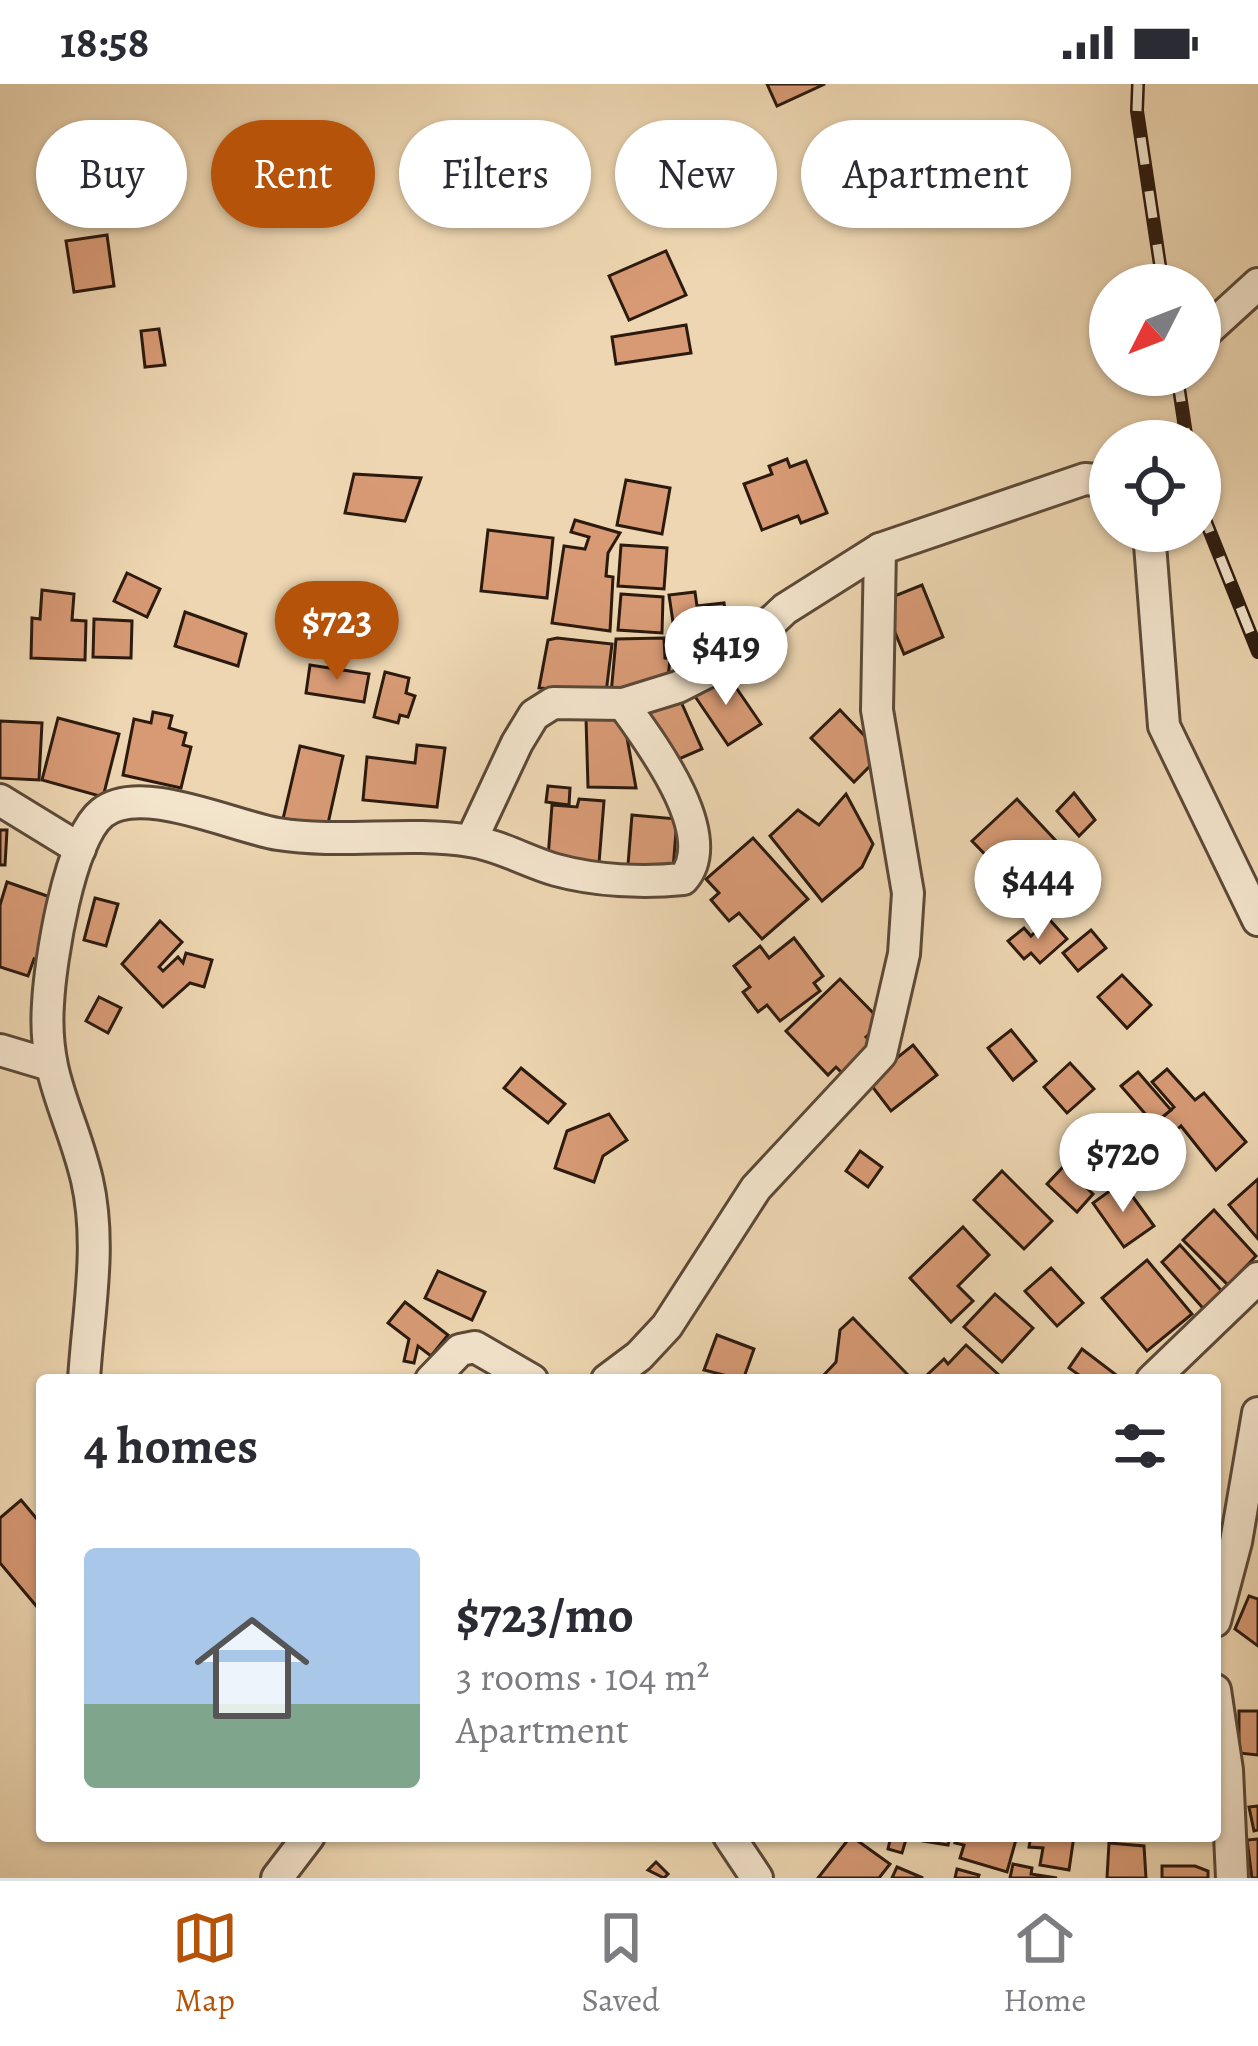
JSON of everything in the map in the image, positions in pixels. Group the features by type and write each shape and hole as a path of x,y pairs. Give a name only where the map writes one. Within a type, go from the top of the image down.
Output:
{"street":[{"path":"1221,318 1258,284"},
{"path":"472,841 534,715 553,703 623,704 678,687 731,659 785,609 880,549 1089,479"},
{"path":"614,1374 667,1326 756,1188 880,1054 904,954 908,893 877,710 880,549"},
{"path":"1152,552 1164,726 1258,920"},
{"path":"85,1374 95,1256 92,1210 47,1064 48,1000 80,849 92,823 122,802 167,805 279,835 472,841 560,871 651,883 683,879 696,864 698,832 654,746 623,704"},
{"path":"0,800 80,849"},
{"path":"0,1050 47,1064"},
{"path":"1158,1374 1258,1278"},
{"path":"437,1374 460,1350 475,1347 522,1374"},
{"path":"1221,1598 1236,1542 1258,1413"},
{"path":"1221,1708 1242,1771 1232,1878"},
{"path":"277,1878 305,1842"},
{"path":"733,1842 757,1878"}],"building":[{"path":"767,84 825,84 777,106"},
{"path":"107,235 114,286 74,292 66,241"},
{"path":"666,251 686,295 629,320 609,276"},
{"path":"686,325 691,353 616,364 612,337"},
{"path":"159,329 165,365 145,367 141,331"},
{"path":"787,459 790,467 806,461 827,513 801,523 798,516 762,530 744,484 772,474 769,466"},
{"path":"354,474 421,478 405,521 345,513"},
{"path":"626,480 670,488 662,534 617,525"},
{"path":"575,520 620,533 608,553 606,576 613,577 610,631 552,623 564,546 585,549 589,537 571,532"},
{"path":"488,530 553,538 547,598 481,591"},
{"path":"621,545 667,548 664,589 618,586"},
{"path":"127,573 160,589 147,617 114,601"},
{"path":"922,585 943,637 904,654 882,601"},
{"path":"42,590 74,594 72,620 86,621 85,660 31,658 32,618 40,619"},
{"path":"695,592 697,606 724,603 729,639 716,641 719,658 680,670 669,595"},
{"path":"621,594 663,597 662,633 618,630"},
{"path":"185,612 246,634 238,666 175,646"},
{"path":"94,619 132,621 131,658 93,657"},
{"path":"664,638 665,658 670,659 667,688 611,694 616,639"},
{"path":"548,640 612,644 606,693 539,688"},
{"path":"310,665 369,674 364,702 306,693"},
{"path":"724,670 761,724 728,745 692,692"},
{"path":"385,672 409,678 406,693 415,696 408,717 400,715 398,723 374,717"},
{"path":"678,695 702,749 665,765 642,709"},
{"path":"840,710 882,754 854,782 811,738"},
{"path":"153,712 172,716 169,728 186,733 183,745 191,747 181,788 123,775 134,719 151,723"},
{"path":"623,715 636,788 588,787 586,718"},
{"path":"58,718 119,734 103,797 42,780"},
{"path":"0,721 42,723 39,780 0,778"},
{"path":"417,745 445,748 437,807 363,800 367,757 415,763"},
{"path":"300,746 343,756 327,828 283,819"},
{"path":"548,786 570,788 569,805 546,802"},
{"path":"1074,793 1095,820 1079,836 1057,811"},
{"path":"846,794 873,844 862,867 822,901 770,836 798,810 819,825"},
{"path":"579,799 604,801 599,863 548,858 552,805 577,807"},
{"path":"1017,799 1059,844 1012,882 972,841"},
{"path":"632,815 677,819 673,869 628,865"},
{"path":"0,830 7,830 5,865 0,865"},
{"path":"753,838 808,899 762,939 739,913 729,921 711,900 719,893 706,879"},
{"path":"7,882 53,898 41,963 34,959 28,976 0,967 0,905"},
{"path":"95,898 118,904 106,946 84,940"},
{"path":"1049,919 1067,939 1040,963 1031,953 1024,959 1008,941 1024,928 1031,936"},
{"path":"160,921 182,942 159,967 163,971 178,957 183,963 186,953 212,960 204,987 190,983 163,1007 122,964"},
{"path":"1091,930 1106,948 1078,971 1063,953"},
{"path":"794,938 823,976 814,983 820,991 780,1021 767,1005 758,1012 743,992 750,987 734,966 760,946 769,958"},
{"path":"1122,975 1151,1005 1127,1028 1098,997"},
{"path":"840,979 882,1022 866,1037 876,1047 845,1076 836,1067 828,1075 786,1031"},
{"path":"99,997 121,1008 108,1033 86,1021"},
{"path":"1011,1030 1036,1061 1013,1080 988,1048"},
{"path":"913,1045 937,1075 891,1111 868,1081"},
{"path":"1070,1063 1094,1089 1067,1113 1044,1087"},
{"path":"521,1068 565,1104 548,1123 504,1088"},
{"path":"1167,1069 1195,1100 1204,1093 1246,1142 1216,1170 1181,1126 1170,1136 1157,1122 1174,1107 1152,1082"},
{"path":"1138,1072 1171,1110 1154,1124 1121,1086"},
{"path":"609,1114 627,1140 603,1156 594,1182 555,1168 567,1131"},
{"path":"860,1151 882,1167 868,1187 846,1171"},
{"path":"1064,1166 1093,1194 1077,1212 1047,1184"},
{"path":"1002,1171 1052,1221 1024,1249 974,1200"},
{"path":"1258,1179 1258,1239 1229,1205"},
{"path":"1122,1182 1154,1226 1124,1247 1093,1203"},
{"path":"1214,1210 1256,1256 1228,1285 1183,1240"},
{"path":"963,1227 989,1255 958,1286 973,1301 951,1322 910,1278"},
{"path":"1180,1245 1228,1298 1209,1315 1162,1262"},
{"path":"1147,1260 1192,1314 1147,1351 1102,1298"},
{"path":"1051,1268 1083,1303 1057,1326 1025,1291"},
{"path":"438,1271 485,1292 472,1320 425,1298"},
{"path":"995,1294 1033,1328 1002,1362 964,1327"},
{"path":"405,1302 448,1335 431,1356 418,1346 414,1363 404,1361 409,1339 388,1323"},
{"path":"853,1318 907,1374 825,1374 836,1362 840,1330"},
{"path":"717,1335 754,1349 745,1374 704,1370"},
{"path":"966,1345 997,1374 928,1374 944,1359 948,1364"},
{"path":"1082,1349 1115,1374 1078,1374 1069,1368"},
{"path":"21,1500 36,1518 36,1606 0,1563 0,1518"},
{"path":"1249,1596 1258,1599 1258,1646 1235,1629"},
{"path":"1239,1711 1258,1711 1258,1755 1239,1753"},
{"path":"1258,1806 1258,1830 1254,1831 1249,1807"},
{"path":"1258,1839 1258,1878 1252,1878 1247,1840"},
{"path":"846,1842 859,1842 890,1864 879,1878 818,1878"},
{"path":"890,1842 905,1842 902,1853 888,1849"},
{"path":"1015,1842 1007,1872 960,1858 964,1845 955,1843"},
{"path":"1030,1842 1073,1842 1069,1870 1040,1865 1043,1848 1029,1847"},
{"path":"1109,1843 1144,1846 1146,1878 1107,1878"},
{"path":"656,1862 668,1874 664,1878 648,1870"},
{"path":"1013,1864 1032,1868 1031,1874 1057,1878 1010,1878"},
{"path":"1162,1866 1195,1866 1208,1871 1208,1878 1162,1878"},
{"path":"897,1867 923,1878 892,1878"},
{"path":"957,1869 979,1875 978,1878 955,1878"}],"railway":[{"path":"1138,84 1137,111 1160,264"},
{"path":"1180,396 1184,420"},
{"path":"1218,552 1258,652"}]}
